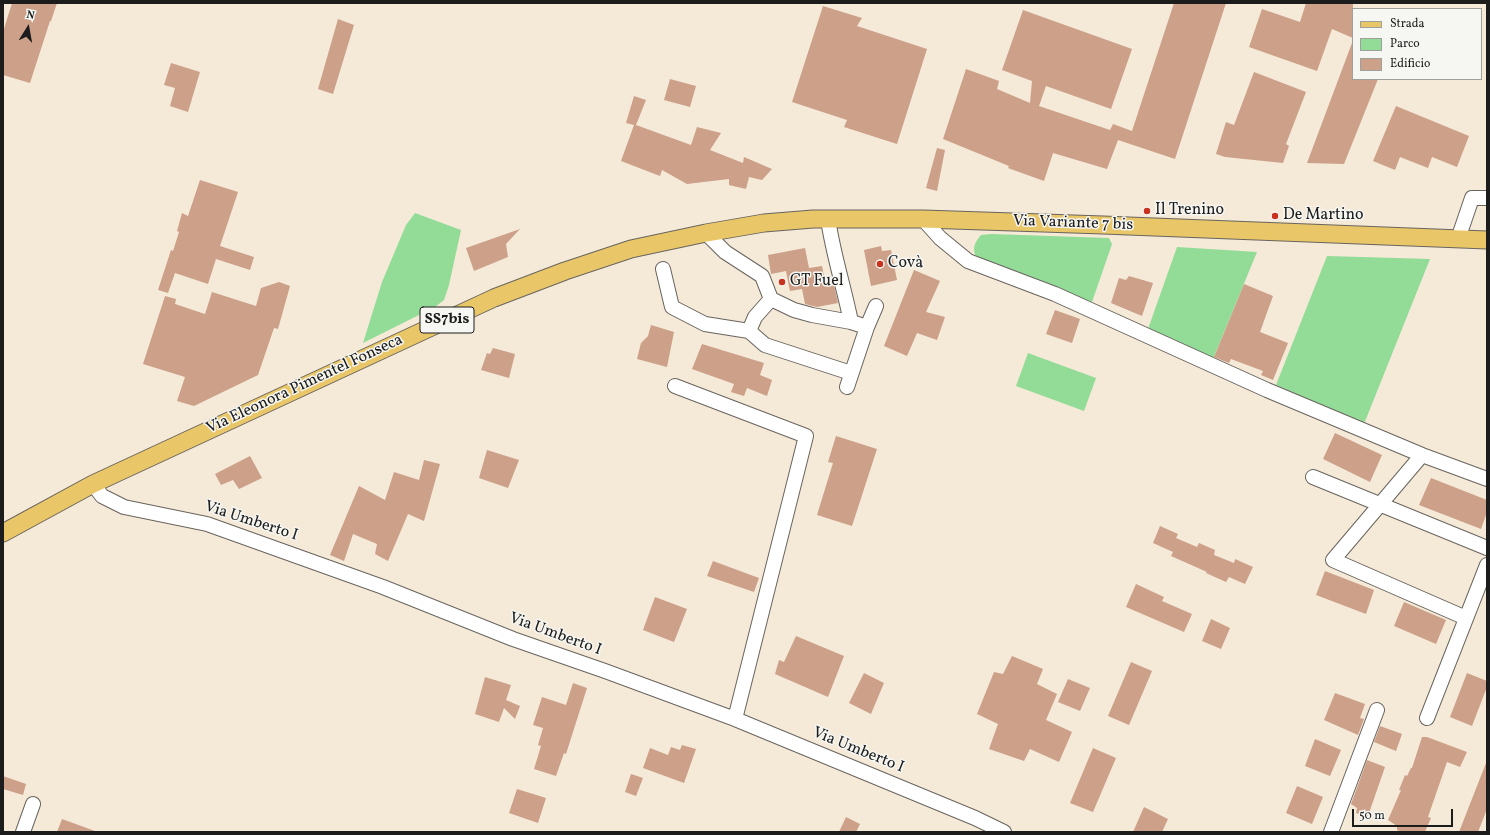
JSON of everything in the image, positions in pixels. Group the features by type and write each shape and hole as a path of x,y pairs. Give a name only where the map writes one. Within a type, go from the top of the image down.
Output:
{"main road":[{"name":"Via Eleonora Pimentel Fonseca","path":"3,533 93,484 494,298 565,270 632,249 706,233 764,223 813,219 923,219"},
{"name":"Via Variante 7 bis","path":"923,219 1487,240"}],"street":[{"path":"1458,239 1472,198 1487,198"},
{"path":"828,219 831,244 845,292 851,322"},
{"path":"923,219 940,238 968,261 1076,303 1267,390 1422,455 1487,479"},
{"path":"706,233 725,252 762,276 770,299 800,312 851,322 867,327"},
{"path":"663,269 672,307 705,324 749,331 765,345 851,373"},
{"path":"749,331 755,317 770,299"},
{"path":"847,387 867,327 876,306"},
{"path":"674,386 806,436 735,719"},
{"path":"1422,455 1333,560 1466,618"},
{"path":"1313,477 1487,548"},
{"name":"Via Umberto I","path":"93,484 102,496 124,507 207,524 383,587 514,639 606,671 735,719 975,818 1004,832"},
{"path":"1427,718 1487,565"},
{"path":"1331,832 1377,710"},
{"path":"23,832 33,804"}],"green space":[{"path":"415,213 461,230 449,285 444,300 435,307 363,343 382,282 406,225"},
{"path":"992,234 1109,238 1112,244 1092,302 977,258 974,252 974,246 977,240 981,235"},
{"path":"1177,247 1257,252 1213,359 1148,329"},
{"path":"1327,256 1430,259 1364,424 1276,385"},
{"path":"1028,353 1096,378 1084,411 1016,386"}],"building":[{"path":"12,3 57,3 30,83 3,75 3,32"},
{"path":"1174,3 1226,3 1175,159 1118,140 1107,169 1053,153 1044,181 1008,168 1009,166 943,139 966,69 999,81 997,89 1030,103 1032,81 1002,70 1023,10 1132,49 1111,109 1046,86 1039,106 1110,130 1113,124 1132,131"},
{"path":"1306,3 1353,3 1352,38 1332,29 1317,71 1249,47 1262,9 1300,22"},
{"path":"823,6 862,18 857,26 927,49 897,144 844,127 847,120 792,102"},
{"path":"338,19 354,25 333,94 318,89"},
{"path":"1352,43 1352,80 1378,80 1344,164 1307,163"},
{"path":"171,63 200,72 188,112 170,106 175,88 164,85"},
{"path":"1254,72 1306,92 1286,144 1289,146 1283,163 1225,157 1216,154 1226,122 1234,125"},
{"path":"670,79 696,86 690,107 664,100"},
{"path":"634,96 646,100 636,125 691,145 697,127 721,133 710,150 743,163 744,157 772,169 762,180 749,177 746,189 729,185 729,179 687,184 662,170 660,176 621,161 634,125 626,123"},
{"path":"1396,106 1469,136 1457,167 1432,157 1428,168 1400,157 1395,170 1373,161"},
{"path":"937,148 945,150 937,191 926,188"},
{"path":"200,180 238,192 220,246 254,257 250,270 216,259 208,284 175,273 168,293 158,290 171,250 173,251 179,232 177,231 182,213 188,216"},
{"path":"520,229 506,244 508,257 474,271 466,248"},
{"name":"Covà","path":"881,246 882,251 891,250 897,280 871,286 864,250"},
{"path":"805,248 809,268 822,266 826,286 834,285 838,303 817,307 805,304 802,289 790,291 786,271 771,274 768,255"},
{"path":"914,270 940,281 926,312 945,317 937,340 917,333 907,356 884,346"},
{"path":"1129,276 1153,283 1142,316 1111,303 1119,278 1126,280"},
{"path":"279,282 290,286 278,329 274,328 258,375 194,406 177,401 185,377 143,364 165,296 176,299 175,304 205,314 212,292 256,306 261,288"},
{"path":"1244,284 1273,296 1260,332 1288,343 1273,380 1261,375 1263,371 1231,359 1229,363 1214,357"},
{"path":"1055,310 1080,319 1072,343 1046,334"},
{"path":"651,325 674,332 667,367 637,359 641,343 648,336"},
{"path":"702,344 764,363 760,375 772,380 767,396 747,388 744,396 731,392 734,384 692,369"},
{"path":"493,348 515,354 509,378 481,370 487,353 490,354"},
{"path":"1335,433 1382,455 1370,482 1323,459"},
{"path":"836,436 877,449 852,526 817,515 833,463 828,462"},
{"path":"487,450 519,460 508,488 479,478"},
{"path":"250,456 262,478 239,489 233,480 221,485 215,474"},
{"path":"424,460 440,464 424,521 408,514 388,561 375,554 377,544 353,534 344,561 330,555 359,486 385,500 394,472 419,480"},
{"path":"1431,478 1487,500 1487,512 1481,529 1419,505"},
{"path":"1160,526 1178,534 1176,538 1197,547 1199,543 1215,550 1214,555 1234,563 1235,559 1253,567 1245,584 1229,577 1226,582 1171,556 1173,552 1153,543"},
{"path":"713,561 759,578 754,592 707,576"},
{"path":"1325,571 1374,590 1366,614 1316,595"},
{"path":"1136,584 1164,597 1162,601 1192,614 1184,632 1126,607"},
{"path":"655,597 687,609 674,642 643,630"},
{"path":"1404,602 1446,620 1436,644 1394,626"},
{"path":"1211,619 1230,628 1221,649 1202,641"},
{"path":"796,636 844,656 828,697 775,674 779,660 784,662"},
{"path":"1012,656 1043,669 1037,684 1057,694 1046,720 1072,732 1059,762 1030,749 1024,761 989,749 998,724 977,714 994,672 1003,674"},
{"path":"1131,662 1152,671 1129,725 1108,716"},
{"path":"864,673 884,683 871,714 849,703"},
{"path":"1467,673 1487,681 1487,687 1472,726 1450,717"},
{"path":"485,677 511,685 506,700 520,706 515,719 504,708 499,722 475,714"},
{"path":"1068,679 1090,688 1080,711 1058,702"},
{"path":"573,683 587,688 566,754 564,753 556,776 534,769 541,746 538,745 543,728 533,725 542,697 566,705"},
{"path":"1335,693 1365,704 1360,718 1364,719 1358,735 1324,720"},
{"path":"1380,726 1402,734 1396,751 1374,742"},
{"path":"1422,737 1427,737 1467,752 1460,767 1447,762 1428,817 1431,818 1425,832 1402,832 1397,830 1397,826 1388,820 1401,790 1399,790 1405,775 1407,776 1412,768"},
{"path":"1315,739 1341,750 1330,776 1305,766"},
{"path":"682,745 696,749 684,783 643,768 650,748 668,755 671,747 680,750"},
{"path":"1093,748 1116,758 1093,812 1070,803"},
{"path":"1367,760 1385,767 1368,816 1364,816 1356,813 1357,808 1351,804"},
{"path":"1486,763 1487,809 1478,832 1459,832"},
{"path":"631,774 643,778 636,796 625,792"},
{"path":"3,776 26,784 23,795 3,789"},
{"path":"1297,786 1323,797 1312,824 1286,813"},
{"path":"517,789 546,798 538,823 509,813"},
{"path":"1144,807 1168,819 1162,832 1133,832"},
{"path":"846,817 860,824 856,832 839,832"},
{"path":"62,819 95,831 57,832"}],"place":[{"name":"Il Trenino","path":"1147,211"},
{"name":"De Martino","path":"1275,216"},
{"name":"Covà","path":"880,264"},
{"name":"GT Fuel","path":"782,282"}]}
